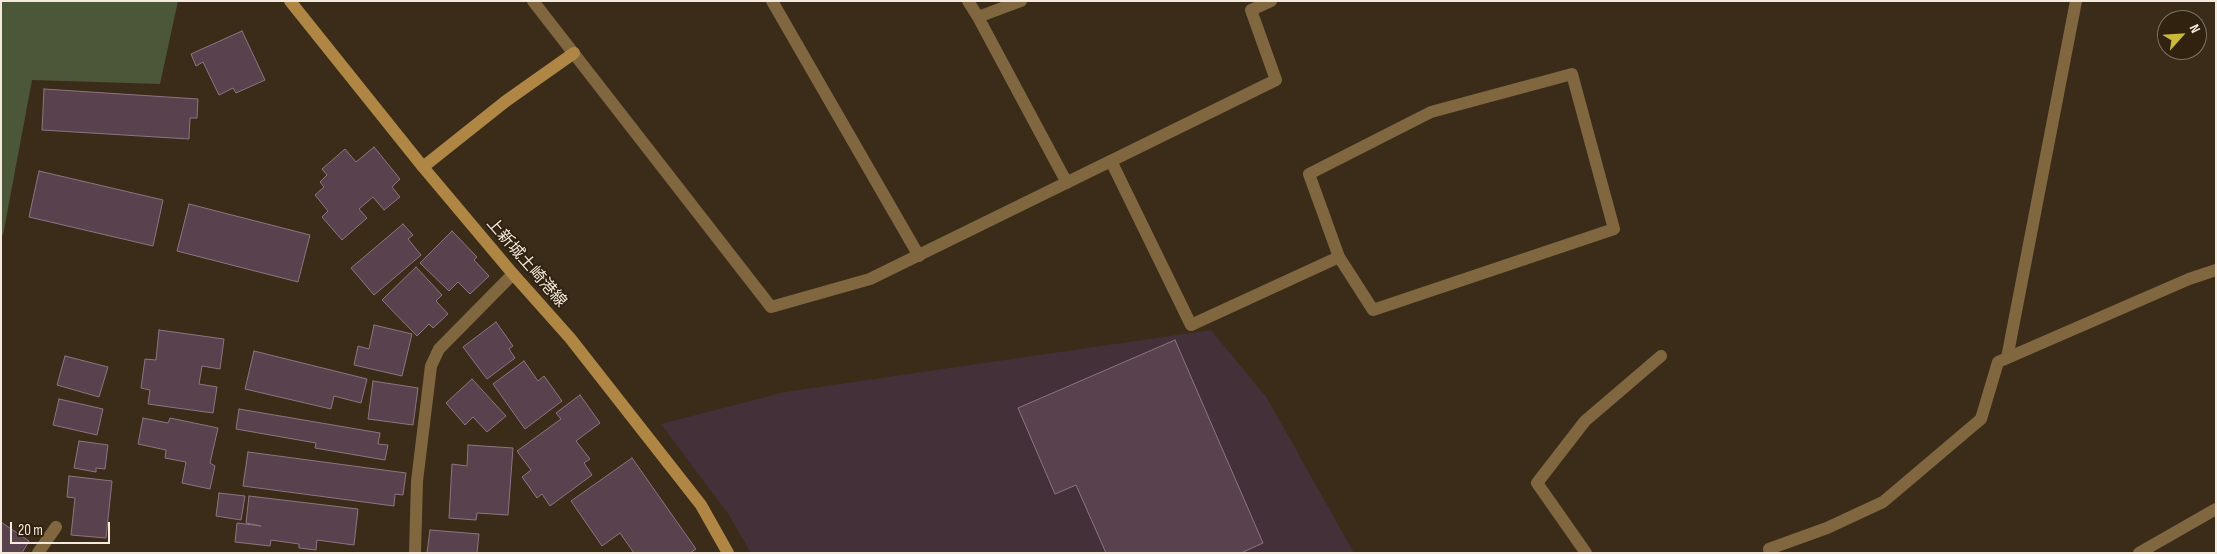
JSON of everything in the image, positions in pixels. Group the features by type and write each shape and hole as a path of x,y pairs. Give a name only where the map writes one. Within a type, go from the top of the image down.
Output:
{"main road":[{"name":"上新城土崎港線","path":"290,1 423,167 513,274 570,338 701,505 728,553"},
{"path":"423,167 506,101 574,53"}],"street":[{"path":"533,1 771,307 870,280 1276,80 1249,6 1271,1"},
{"path":"772,1 919,256"},
{"path":"968,1 1067,183"},
{"path":"978,17 1021,1"},
{"path":"2007,358 2076,1"},
{"path":"1572,74 1614,229 1373,310 1339,257 1309,174 1431,112 1572,74"},
{"path":"1111,161 1191,325 1339,257"},
{"path":"1770,553 1769,549 1827,528 1883,502 1980,420 1998,362 2189,279 2216,270"},
{"path":"415,553 417,481 431,366 439,349 513,274"},
{"path":"1586,553 1536,483 1585,421 1661,356"},
{"path":"2139,553 2216,509"},
{"path":"38,553 56,527"}],"shaded area":[{"path":"1211,330 1267,398 1354,553 751,553 729,515 661,424 785,392"}],"green space":[{"path":"1,1 178,1 160,84 32,80 3,235 1,234"}],"building":[{"path":"242,31 265,80 236,93 233,88 219,95 203,62 196,66 191,54"},
{"path":"44,89 198,99 197,118 190,118 189,139 42,130"},
{"path":"374,147 400,179 392,187 400,197 384,210 373,197 359,209 367,218 342,240 322,217 328,211 315,195 324,187 320,182 327,175 322,169 345,149 356,162"},
{"path":"39,171 163,200 153,246 29,217"},
{"path":"189,204 310,235 298,282 177,251"},
{"path":"403,224 413,235 408,239 421,255 374,295 351,268"},
{"path":"452,231 477,257 474,260 489,276 470,294 458,282 449,291 420,263"},
{"path":"416,267 442,295 436,301 448,314 433,328 429,324 417,336 382,300"},
{"path":"496,322 513,346 509,349 515,358 487,379 463,347"},
{"path":"374,325 412,334 402,376 354,365 358,346 369,349"},
{"path":"159,330 224,339 220,369 202,366 199,384 217,387 213,413 148,404 150,390 141,388 145,359 156,360"},
{"path":"1175,340 1263,543 1241,553 1106,553 1076,485 1055,494 1018,408"},
{"path":"254,351 367,379 361,403 334,396 331,409 245,389"},
{"path":"65,356 108,367 99,397 57,385"},
{"path":"524,361 538,381 544,376 562,401 525,429 493,384"},
{"path":"472,379 506,416 487,432 473,417 465,425 446,403"},
{"path":"373,381 418,388 413,425 368,419"},
{"path":"580,395 600,423 576,441 590,459 584,463 592,475 550,506 542,494 537,498 522,477 531,470 517,451 561,419 556,413"},
{"path":"59,399 103,409 97,435 53,425"},
{"path":"239,409 380,433 378,444 388,445 385,460 315,448 316,443 236,429"},
{"path":"143,418 168,423 170,418 218,428 210,463 215,466 210,489 182,483 186,462 165,458 166,450 138,444"},
{"path":"79,441 108,445 105,469 96,468 96,472 74,468"},
{"path":"468,445 513,448 508,515 477,513 476,520 449,518 452,464 467,466"},
{"path":"248,452 406,473 403,495 395,494 394,506 243,486"},
{"path":"632,458 696,549 690,553 634,553 620,533 602,546 571,501"},
{"path":"69,476 112,481 106,538 71,535 75,498 67,497"},
{"path":"219,493 245,496 241,520 216,516"},
{"path":"249,496 358,509 354,545 317,540 316,550 299,548 299,544 271,540 270,546 235,542 237,523 261,526 246,523"},
{"path":"1,522 29,541 22,553 1,553"},
{"path":"430,530 479,534 477,553 427,553"}]}
